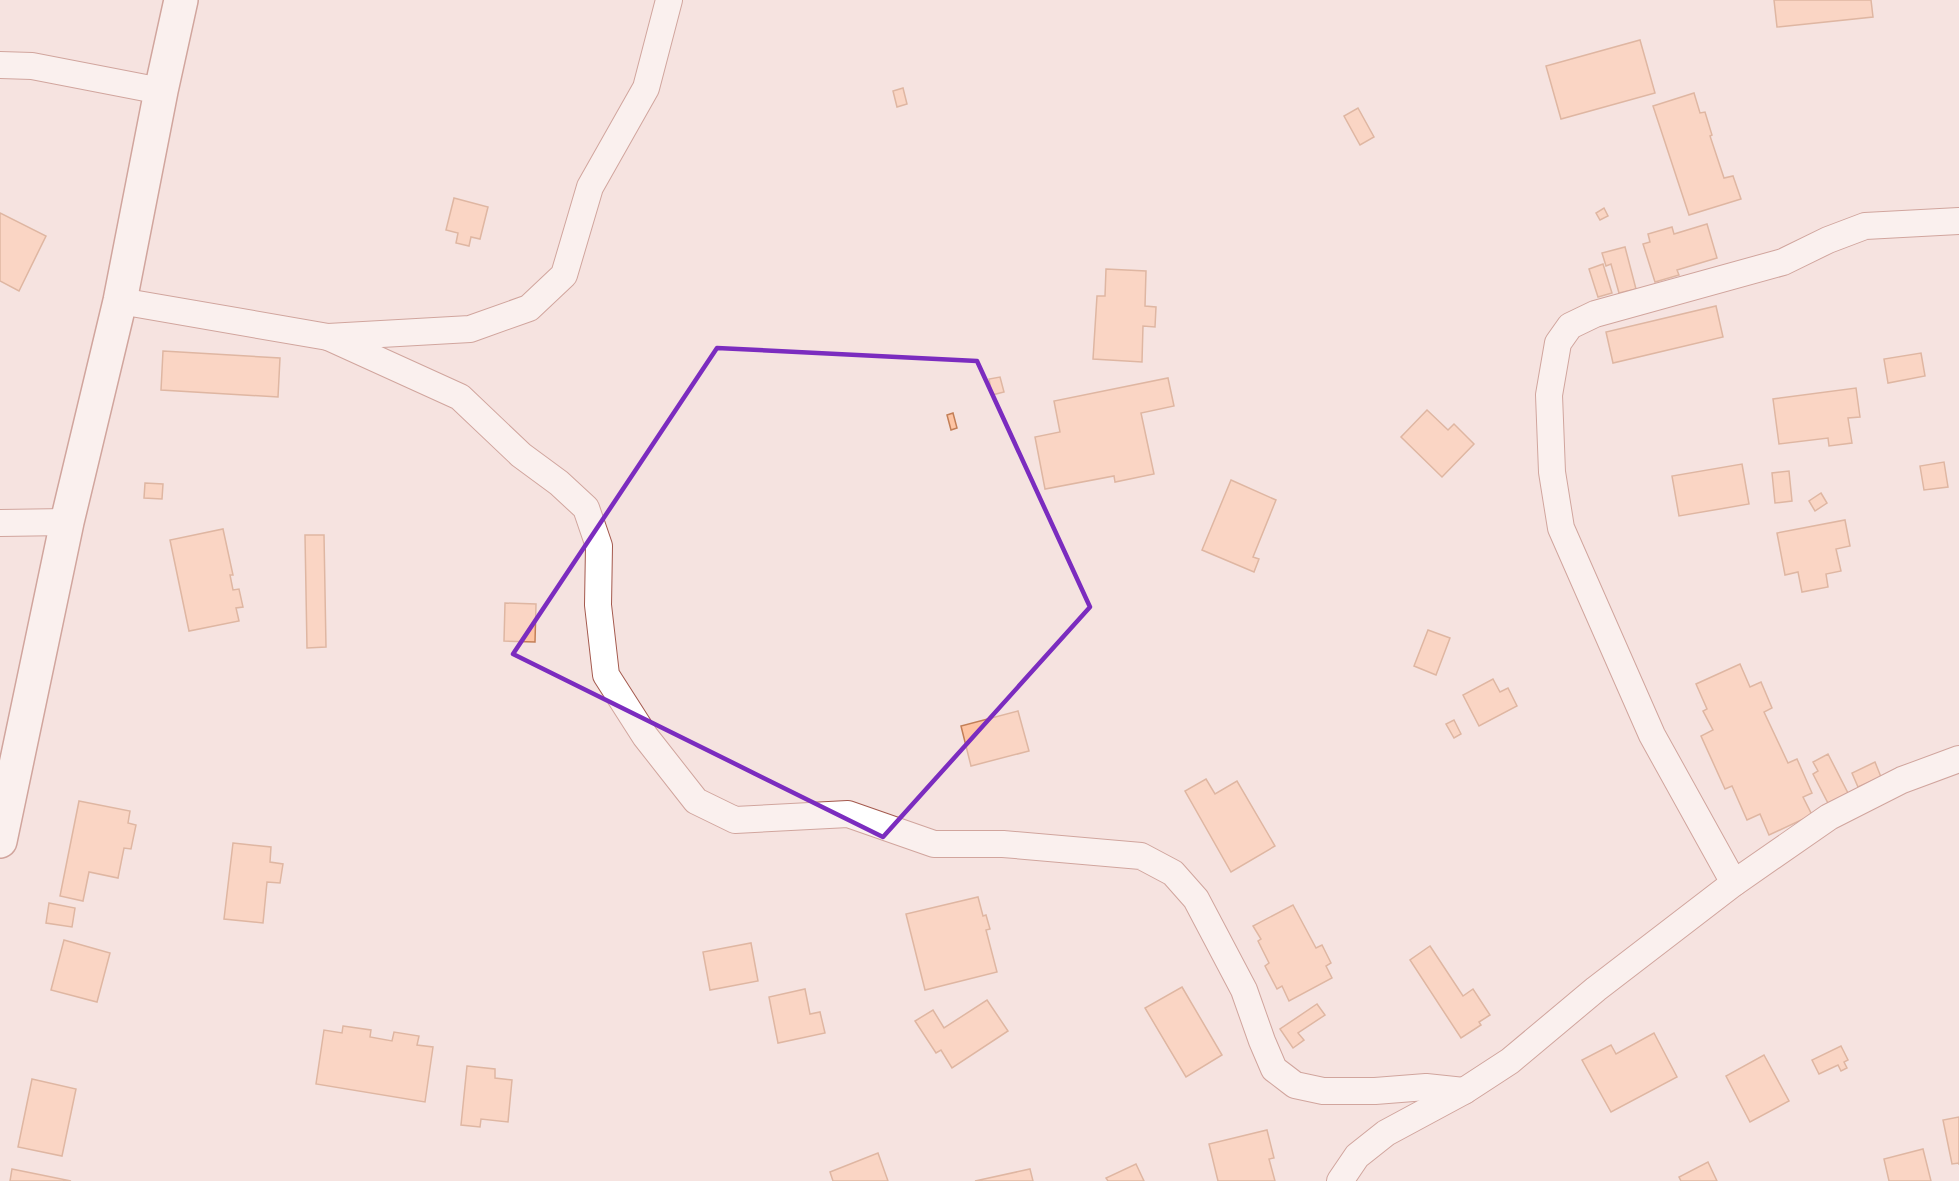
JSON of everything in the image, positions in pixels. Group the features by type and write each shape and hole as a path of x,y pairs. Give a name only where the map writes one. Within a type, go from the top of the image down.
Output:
{"street":[{"path":"0,840 67,522 120,301 181,0"},
{"path":"120,301 328,337 470,329 529,308 564,275 590,187 646,88 669,0"},
{"path":"0,64 32,66 161,91"},
{"path":"1734,883 1652,735 1562,528 1552,472 1549,395 1558,343 1570,326 1595,314 1783,262 1828,240 1865,226 1959,221"},
{"path":"328,337 460,397 521,454 559,483 586,508 599,546 598,604 606,675 645,736 696,801 735,820 848,814 934,844 1003,844 1141,856 1173,873 1196,899 1244,990 1274,1069 1295,1085 1323,1090 1426,1087 1464,1091"},
{"path":"0,523 67,522"},
{"path":"1340,1181 1357,1156 1386,1133 1464,1091 1510,1061 1596,989 1734,883 1829,817 1902,780 1959,759"}],"highlighted area":[{"path":"717,348 977,361 1090,607 883,837 513,654"}],"building":[{"path":"1774,0 1871,0 1873,17 1777,27"},
{"path":"1640,40 1655,93 1561,119 1546,66"},
{"path":"903,88 907,104 897,107 893,91"},
{"path":"1694,93 1700,113 1705,112 1712,135 1710,136 1724,178 1733,176 1741,199 1689,215 1653,106"},
{"path":"1358,108 1374,137 1360,145 1344,116"},
{"path":"454,198 488,207 480,239 471,237 469,246 456,243 458,233 446,230"},
{"path":"1604,208 1608,216 1600,220 1596,213"},
{"path":"0,213 46,236 19,291 0,281"},
{"path":"1707,224 1717,258 1677,270 1679,275 1655,282 1643,244 1650,242 1648,234 1672,227 1674,234"},
{"path":"1625,247 1636,289 1619,293 1611,264 1606,266 1602,253"},
{"path":"1603,264 1612,293 1598,297 1589,269"},
{"path":"1106,269 1146,271 1145,306 1156,307 1155,327 1143,326 1142,362 1093,359 1097,296 1105,296"},
{"path":"1716,306 1723,337 1613,363 1606,332"},
{"path":"163,351 280,358 278,397 161,390"},
{"path":"1921,353 1925,376 1888,383 1884,359"},
{"path":"1000,377 1004,392 992,395 989,379"},
{"path":"1168,378 1174,406 1141,413 1154,474 1115,482 1114,476 1045,489 1035,437 1060,432 1054,401"},
{"path":"1856,388 1860,417 1848,418 1852,443 1829,446 1828,438 1779,444 1773,399"},
{"path":"1427,410 1448,430 1454,424 1474,444 1442,477 1401,437"},
{"path":"953,413 957,428 951,430 947,415"},
{"path":"1944,462 1948,487 1924,490 1920,466"},
{"path":"1742,464 1749,504 1679,516 1672,476"},
{"path":"1789,471 1792,501 1775,503 1772,473"},
{"path":"1231,480 1276,500 1253,557 1259,559 1254,572 1202,550"},
{"path":"145,483 163,484 162,499 144,498"},
{"path":"1821,493 1827,503 1815,511 1809,501"},
{"path":"1845,520 1850,546 1836,549 1841,571 1826,574 1828,587 1802,592 1798,572 1785,575 1777,533"},
{"path":"223,529 233,575 230,575 233,590 239,589 243,607 236,608 239,621 189,631 170,540"},
{"path":"305,535 324,535 326,647 307,648"},
{"path":"505,603 536,604 535,642 504,641"},
{"path":"1428,630 1450,638 1436,675 1414,666"},
{"path":"1740,664 1750,687 1761,682 1772,708 1764,712 1788,763 1797,759 1812,793 1803,797 1812,815 1769,835 1760,814 1747,820 1732,786 1725,789 1701,736 1713,730 1703,711 1707,709 1696,684"},
{"path":"1493,679 1500,692 1508,688 1517,706 1479,726 1463,695"},
{"path":"1018,711 1029,751 971,766 961,726"},
{"path":"1454,720 1461,734 1454,738 1446,724"},
{"path":"1828,754 1851,799 1831,809 1813,774 1818,771 1813,762"},
{"path":"1875,762 1881,777 1858,787 1852,773"},
{"path":"1206,779 1215,794 1237,781 1275,846 1231,872 1185,791"},
{"path":"79,801 130,811 128,823 136,825 131,849 124,848 118,878 89,872 83,901 60,896"},
{"path":"233,843 271,847 270,862 283,864 280,883 267,882 263,923 224,919"},
{"path":"978,897 983,916 986,915 990,929 986,930 997,972 925,990 906,914"},
{"path":"49,903 75,908 72,927 46,923"},
{"path":"1293,905 1316,948 1322,945 1331,963 1326,966 1332,978 1289,1001 1282,986 1277,989 1265,966 1269,963 1258,941 1261,939 1253,926"},
{"path":"64,940 110,953 97,1002 51,990"},
{"path":"751,943 758,981 710,990 703,952"},
{"path":"1430,946 1463,996 1473,989 1490,1015 1479,1022 1481,1025 1461,1038 1410,960"},
{"path":"1182,987 1222,1055 1186,1077 1145,1008"},
{"path":"805,989 810,1014 820,1012 825,1033 778,1043 769,997"},
{"path":"987,1000 1008,1031 952,1068 941,1050 936,1053 915,1021 933,1010 944,1028"},
{"path":"1317,1004 1325,1015 1298,1033 1304,1040 1293,1048 1280,1029"},
{"path":"343,1026 371,1030 370,1037 392,1041 394,1032 419,1036 417,1045 433,1047 425,1102 316,1084 324,1030 342,1033"},
{"path":"1654,1033 1677,1077 1611,1112 1582,1060 1611,1045 1616,1054"},
{"path":"1841,1046 1848,1060 1844,1062 1847,1068 1841,1071 1838,1065 1819,1074 1812,1060"},
{"path":"1764,1055 1789,1101 1750,1122 1726,1076"},
{"path":"467,1066 495,1069 495,1078 512,1080 508,1122 481,1119 480,1127 461,1125"},
{"path":"32,1079 76,1089 62,1156 18,1147"},
{"path":"1959,1117 1959,1163 1952,1164 1943,1120"},
{"path":"1267,1130 1274,1158 1269,1159 1275,1181 1218,1181 1209,1144"},
{"path":"1923,1149 1931,1181 1889,1181 1884,1159"},
{"path":"878,1153 888,1181 833,1181 830,1172"},
{"path":"1708,1162 1717,1181 1681,1181 1679,1177"},
{"path":"1136,1164 1144,1181 1108,1181 1106,1178"},
{"path":"12,1169 71,1181 10,1181"},
{"path":"1030,1169 1033,1181 975,1181"}]}
